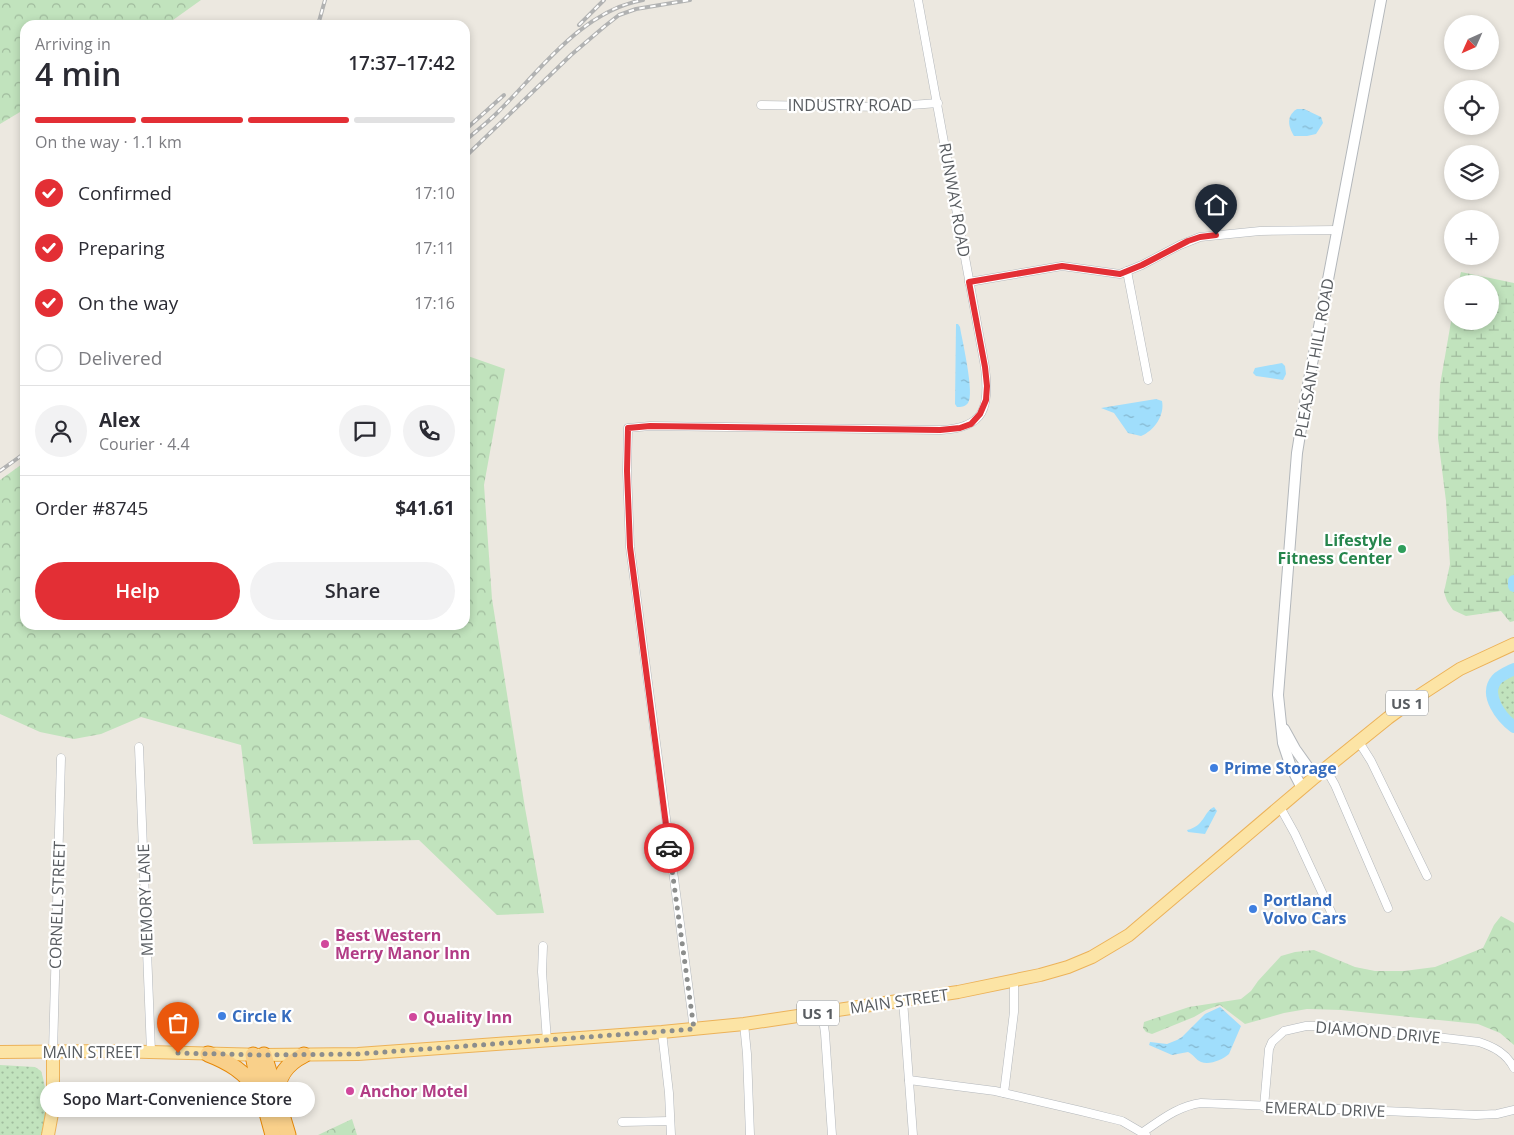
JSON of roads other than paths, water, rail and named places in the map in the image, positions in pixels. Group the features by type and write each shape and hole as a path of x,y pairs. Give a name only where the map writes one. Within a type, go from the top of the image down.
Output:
{"highway":[{"path":"208,1054 226,1061 241,1071 263,1099"},
{"path":"259,1055 263,1099 273,1135"},
{"path":"259,1055 278,1103 288,1135"},
{"path":"278,1103 279,1084 284,1070 304,1055"}],"main road":[{"name":"MAIN STREET","path":"0,1052 151,1052 259,1055 358,1054 662,1032 744,1024 1014,982 1068,967 1092,957 1117,943 1155,914 1302,788 1401,708 1446,678 1512,645"},
{"path":"48,1135 53,1102 53,1052"}],"street":[{"name":"RUNWAY ROAD","path":"694,1029 630,547 628,428 650,426 940,430 960,428 971,424 980,414 986,400 985,367 918,0"},
{"name":"PLEASANT HILL ROAD","path":"1302,788 1283,743 1278,680 1297,453 1308,384 1381,0"},
{"name":"INDUSTRY ROAD","path":"761,105 884,108 938,103"},
{"path":"969,282 1062,266 1115,274 1127,271 1200,237 1260,232 1338,230"},
{"path":"1127,271 1148,380"},
{"name":"PLEASANT HILL ROAD","path":"1280,720 1289,738 1320,773"},
{"path":"1359,742 1371,761 1427,876"},
{"name":"MEMORY LANE","path":"139,747 151,1052"},
{"name":"CORNELL STREET","path":"53,1052 61,758"},
{"path":"1320,773 1335,785 1388,908"},
{"path":"1280,807 1295,834 1332,914"},
{"path":"543,946 542,972 547,1040"},
{"path":"1004,1093 1014,1012 1014,982"},
{"path":"903,1000 913,1135"},
{"path":"822,1012 832,1135"},
{"path":"744,1024 750,1135"},
{"name":"DIAMOND DRIVE","path":"1264,1106 1269,1049 1272,1042 1284,1031 1299,1027 1342,1026 1479,1042 1502,1052 1514,1068"},
{"path":"662,1032 669,1093 671,1135"},
{"path":"909,1080 1004,1093 1122,1121 1145,1134"},
{"name":"EMERALD DRIVE","path":"1145,1134 1166,1115 1189,1105 1201,1103 1476,1115 1496,1114 1514,1110"},
{"path":"622,1122 670,1121"}],"water":[{"path":"1297,109 1304,109 1321,117 1323,123 1316,134 1294,136 1290,129 1289,121 1293,112"},
{"path":"956,324 960,327 970,389 968,403 960,407 957,407 955,404"},
{"path":"1282,363 1285,366 1286,374 1283,380 1256,376 1253,373 1255,368"},
{"path":"1156,399 1162,401 1162,412 1158,422 1146,434 1141,436 1128,433 1114,413 1101,408"},
{"path":"1214,807 1217,811 1205,834 1188,832 1187,830 1201,822 1210,809"},
{"path":"1220,1007 1241,1026 1229,1054 1223,1058 1204,1063 1188,1052 1172,1055 1149,1045 1150,1042 1167,1044 1177,1040 1205,1014"}],"waterway":[{"path":"1514,581 1514,586"},
{"path":"1514,669 1497,679 1493,685 1492,692 1496,706 1504,718 1514,727"}],"railway":[{"path":"319,20 325,0"},
{"path":"579,25 604,0"},
{"path":"470,137 493,117 562,45 600,17 621,6 643,0"},
{"path":"470,152 571,55 619,15 636,9 690,0"},
{"path":"470,126 504,95"},
{"path":"0,471 20,457"}],"place":[{"name":"Lifestyle Fitness Center","path":"1402,549"},
{"name":"Prime Storage","path":"1214,768"},
{"name":"Portland Volvo Cars","path":"1253,909"},
{"name":"Best Western Merry Manor Inn","path":"325,944"},
{"name":"Circle K","path":"222,1016"},
{"name":"Quality Inn","path":"413,1017"},
{"name":"Sopo Mart-Convenience Store","path":"178,1053"},
{"name":"Anchor Motel","path":"350,1091"}]}
